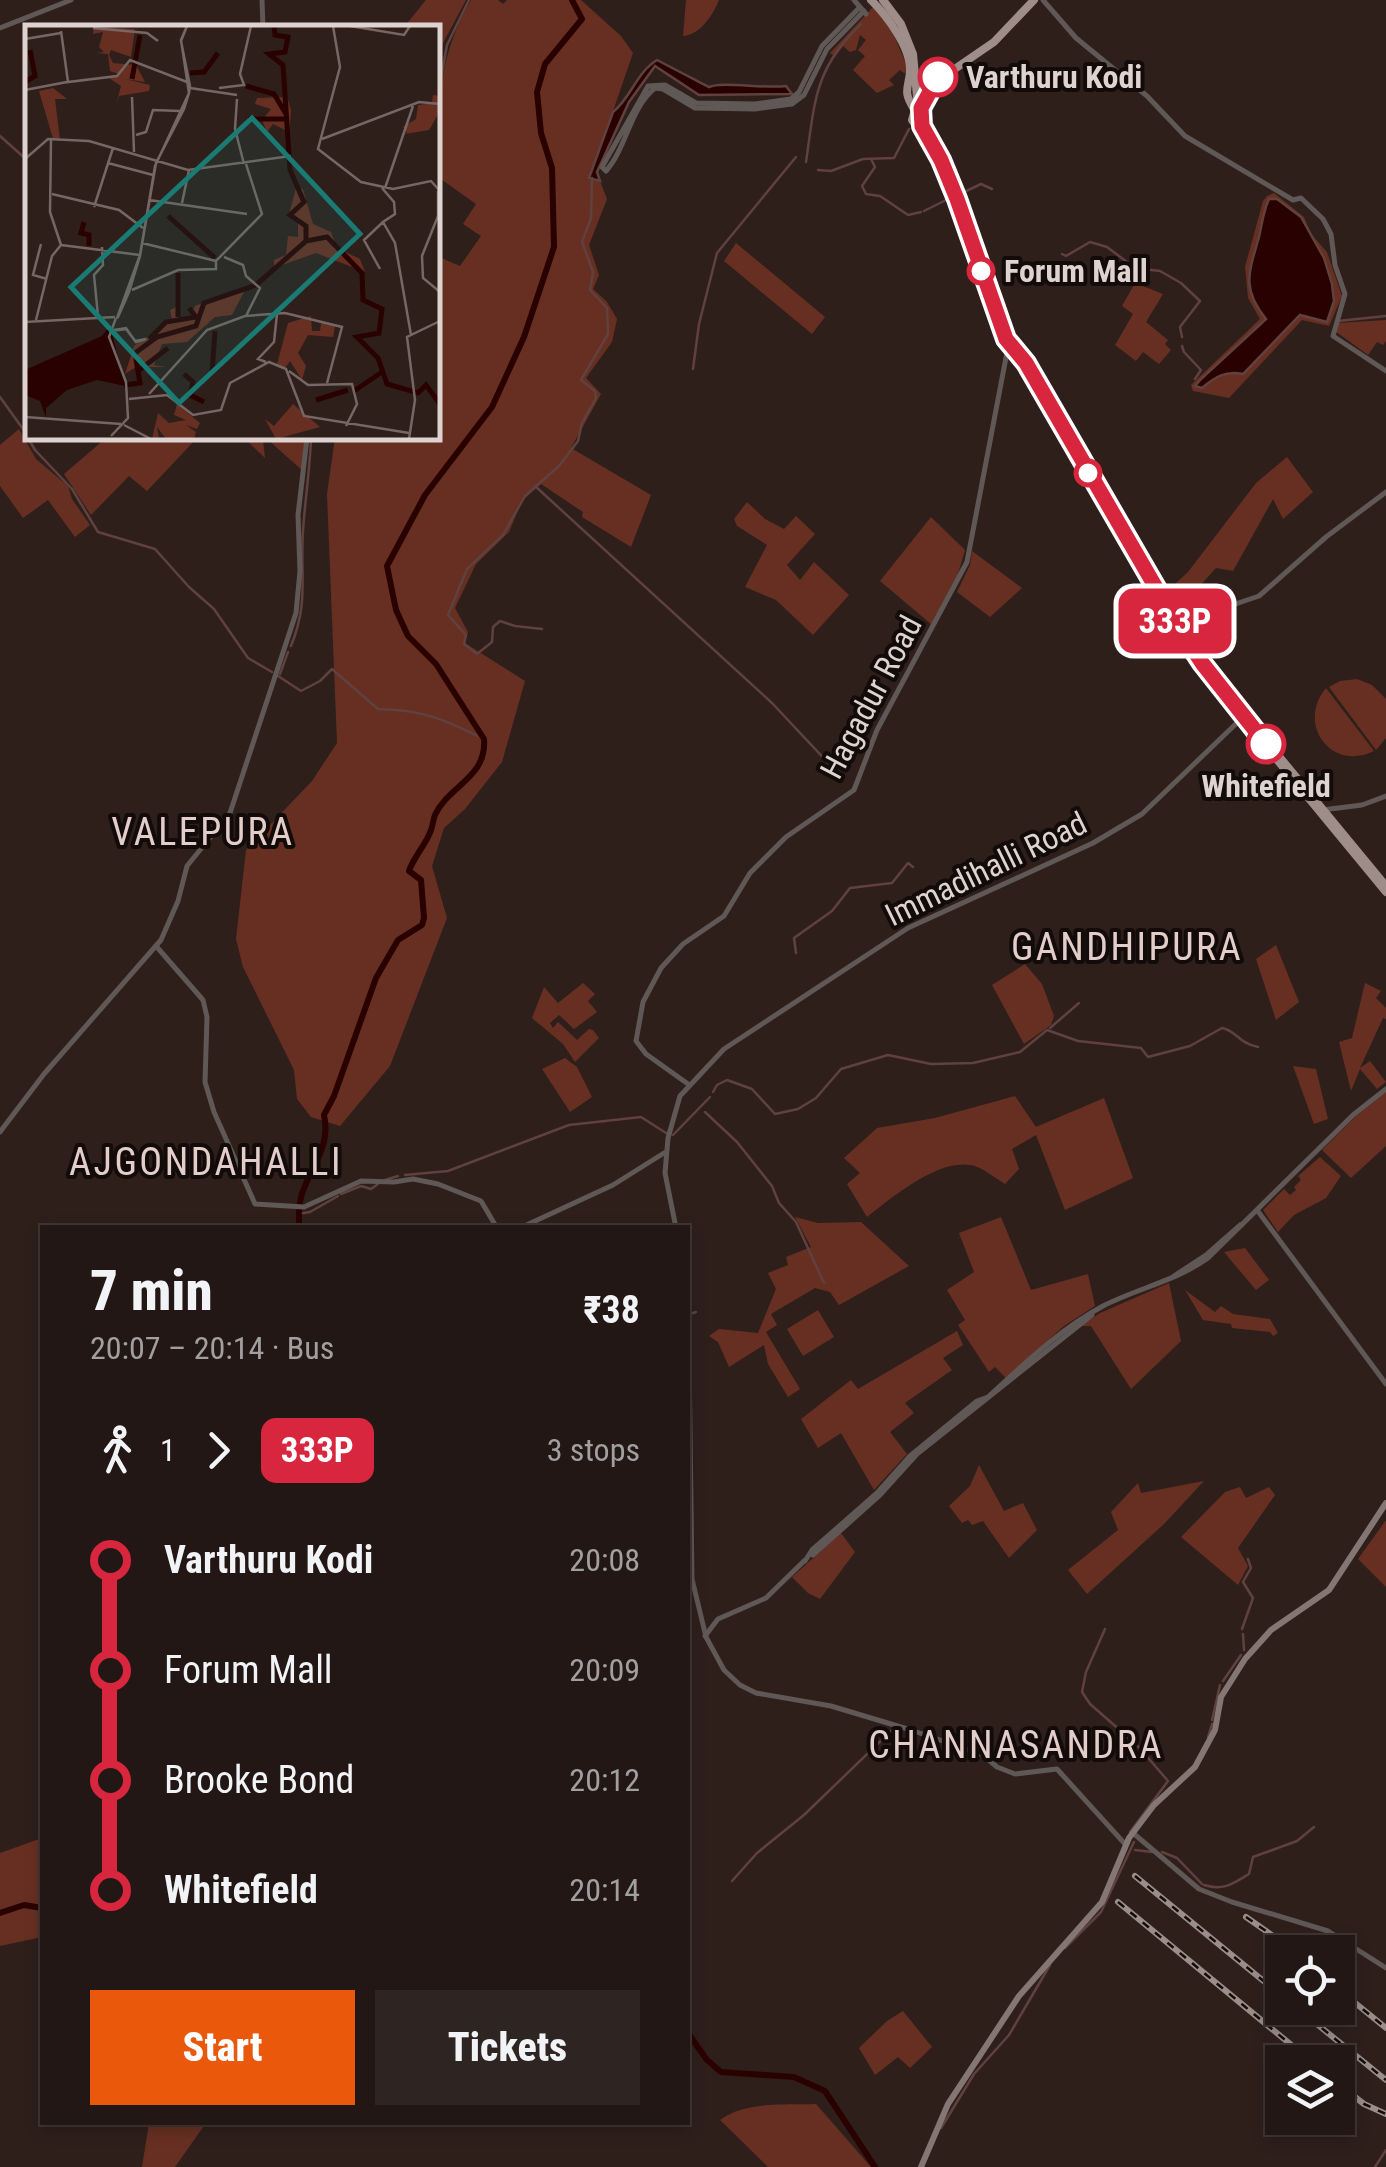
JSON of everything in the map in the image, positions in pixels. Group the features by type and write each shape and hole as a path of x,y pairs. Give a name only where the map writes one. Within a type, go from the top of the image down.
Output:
{"main road":[{"path":"871,0 892,24 912,66 922,126 957,199 1009,345 1026,363 1201,664"},
{"path":"883,0 901,24 912,66 906,90 919,110"},
{"path":"919,110 933,81 992,39 1031,0"},
{"path":"1031,0 994,42 943,76 912,120 928,141 949,190 999,332 1023,366 1140,572 1201,664 1386,889"},
{"path":"917,79 933,81"},
{"path":"1243,718 1386,889"},
{"path":"919,2167 946,2102 1038,1971 1102,1902 1133,1835 1162,1796 1196,1767 1220,1732 1227,1691 1266,1637 1330,1594 1386,1506"}],"street":[{"path":"0,28 71,0"},
{"path":"262,0 263,25"},
{"path":"604,169 650,92 657,88 695,108 789,102 827,45 863,11 854,0"},
{"path":"1042,0 1076,38 1147,96 1184,136 1293,200 1301,198 1323,219 1331,234 1334,265 1344,294 1334,336 1386,371"},
{"name":"Hagadur Road","path":"688,1084 646,1054 636,1041 643,1002 661,968 682,944 724,916 750,873 786,837 854,790 876,730 966,562 1009,345"},
{"path":"0,1132 156,946 170,922 188,866 230,814 292,630 299,596 298,515 307,440"},
{"path":"1181,631 1212,612 1259,596 1386,492"},
{"name":"Immadihalli Road","path":"688,1084 745,1034 904,931 1093,843 1142,814 1243,718"},
{"path":"1322,810 1362,805 1386,796"},
{"path":"156,946 203,1000 207,1017 205,1082 250,1199 256,1204 304,1208 362,1181 413,1179 481,1201 495,1225"},
{"path":"675,1225 664,1173 664,1153 680,1096 688,1084"},
{"path":"705,1636 718,1619 766,1598 910,1456 977,1401 988,1397 1066,1329 1208,1258 1353,1115 1386,1089"},
{"path":"526,1225 613,1184 664,1153"},
{"path":"1257,1209 1386,1384"},
{"path":"690,1428 692,1579 705,1636 724,1670 756,1693 831,1706 912,1730 983,1755 1016,1774 1057,1769 1127,1846"},
{"path":"1133,1835 1199,1889 1328,1932 1386,1968"}],"shaded area":[{"path":"426,0 466,0 443,43 440,60 440,25 406,25"},
{"path":"471,0 498,0 503,4 507,0 581,0 621,36 633,53 590,178 600,181 607,199 589,245 599,275 593,289 617,319 612,342 586,378 601,394 571,448 651,495 631,547 582,517 583,512 541,484 522,501 509,532 476,564 455,608 468,632 465,643 525,681 502,762 465,809 444,828 432,866 447,918 390,1066 340,1126 311,1117 297,1099 294,1070 243,967 236,939 246,850 312,781 337,743 327,494 335,440 440,440 440,257 460,266 481,236 463,224 476,204 440,178 441,86 460,22"},
{"path":"686,0 719,0 700,28 683,36"},
{"path":"873,7 888,21 909,71 900,70 889,80 894,85 877,93 853,70 865,56 858,50 866,40 860,35 856,50 850,52 843,46 835,57 830,53"},
{"path":"657,60 709,87 786,86 792,94 699,95 655,66 629,102 597,172 600,181 589,178 613,112"},
{"path":"1274,193 1304,217 1311,234 1327,252 1342,296 1329,326 1302,320 1229,398 1193,391 1191,385 1260,319 1248,298 1245,267 1263,201"},
{"path":"1269,199 1277,199 1301,217 1324,258 1334,301 1327,322 1300,315 1243,374 1226,374 1202,388 1195,386 1266,319 1253,298 1249,280"},
{"path":"736,243 825,317 812,334 724,261"},
{"path":"1135,283 1163,294 1146,322 1168,340 1165,344 1171,350 1159,364 1143,352 1136,361 1115,345 1133,314 1122,306"},
{"path":"1386,320 1386,341 1383,345 1377,342 1368,355 1335,331 1338,323"},
{"path":"19,429 36,459 68,486 90,525 75,537 48,500 23,518 0,486 0,445"},
{"path":"104,440 195,440 147,491 129,476 91,515 64,474"},
{"path":"246,440 264,440 265,458"},
{"path":"268,440 305,440 304,472"},
{"path":"1287,457 1313,492 1283,519 1273,499 1233,571 1216,568 1177,611 1166,592 1188,572 1256,483"},
{"path":"747,502 765,519 784,529 796,516 815,534 787,565 800,580 814,562 849,595 813,635 776,600 745,587 767,545 737,526 734,519"},
{"path":"931,517 965,550 958,574 931,624 880,581"},
{"path":"972,551 1022,588 990,617 957,592"},
{"path":"1357,679 1372,685 1386,699 1386,738 1376,750 1329,687"},
{"path":"1326,688 1374,751 1344,755 1323,741 1315,716"},
{"path":"1276,945 1299,1002 1276,1020 1256,959"},
{"path":"1025,964 1042,984 1054,1016 1051,1025 1024,1044 992,985"},
{"path":"583,983 595,994 588,1001 597,1012 574,1029 559,1015 550,1023 553,1028 558,1022 577,1040 589,1029 599,1038 575,1062 563,1044 532,1018 544,987 558,1003"},
{"path":"1365,983 1381,991 1376,998 1386,1008 1386,1019 1383,1018 1360,1068 1370,1061 1386,1082 1377,1089 1360,1069 1351,1091 1339,1042 1352,1038"},
{"path":"565,1058 577,1067 592,1097 570,1112 542,1069"},
{"path":"1293,1066 1316,1069 1328,1119 1314,1124"},
{"path":"1386,1092 1386,1146 1351,1178 1322,1150"},
{"path":"1015,1096 1036,1127 1104,1098 1133,1178 1065,1210 1036,1135 1012,1149 1019,1169 1005,1184 971,1165 944,1168 915,1182 867,1217 847,1184 860,1173 844,1158 877,1128 935,1118"},
{"path":"1320,1157 1341,1176 1326,1198 1294,1215 1278,1232 1263,1210 1284,1189 1290,1195 1296,1190 1294,1187 1301,1180 1298,1176"},
{"path":"795,1217 818,1223 861,1222 909,1266 839,1305 830,1292 815,1288 771,1314 777,1325 766,1332 800,1389 788,1397 768,1364 764,1345 729,1367 718,1342 709,1336 719,1329 758,1333 776,1289 768,1273 788,1265 786,1257 811,1247"},
{"path":"1001,1217 1031,1290 1088,1274 1095,1306 1064,1326 1006,1378 995,1367 989,1372 958,1325 965,1320 947,1290 974,1272 959,1233"},
{"path":"1245,1248 1269,1280 1256,1290 1224,1252"},
{"path":"1169,1283 1181,1341 1131,1389 1091,1326 1081,1326 1100,1313"},
{"path":"1185,1290 1215,1312 1221,1306 1233,1314 1270,1319 1278,1333 1273,1336 1270,1332 1203,1320"},
{"path":"818,1310 834,1337 803,1356 787,1329"},
{"path":"957,1331 963,1345 943,1358 952,1370 905,1403 914,1413 890,1432 907,1454 874,1490 841,1433 818,1448 801,1419 851,1380 858,1389"},
{"path":"979,1465 1004,1511 1023,1503 1037,1530 1009,1558 983,1521 962,1523 949,1506 970,1486"},
{"path":"1204,1481 1164,1524 1087,1594 1068,1570 1118,1530 1111,1512 1138,1483 1141,1493"},
{"path":"1240,1487 1246,1498 1269,1487 1275,1495 1238,1548 1248,1566 1238,1585 1181,1537 1225,1492"},
{"path":"1386,1520 1386,1587 1358,1559"},
{"path":"841,1533 855,1552 820,1599 792,1577"},
{"path":"40,1839 40,1937 0,1946 0,1853"},
{"path":"903,2011 932,2047 910,2068 898,2057 875,2075 859,2048"},
{"path":"816,2104 871,2167 768,2167 720,2120 753,2107"},
{"path":"149,2125 205,2125 175,2167 142,2167"}],"waterway":[{"path":"440,84 447,45 469,0"},
{"path":"300,1225 301,1196 323,1145 324,1115 376,978 398,940 422,925 421,880 409,871 441,805 474,772 483,752 484,739 436,664 408,636 396,610 387,566 425,495 492,407 524,337 554,247 552,168 541,133 537,92 545,64 582,19 572,0"},
{"path":"806,162 815,103 825,71 861,24"},
{"path":"818,170 831,171 863,159 894,158 909,129"},
{"path":"0,136 25,158"},
{"path":"693,369 699,324 717,253 796,157"},
{"path":"871,159 875,167 862,186 866,194 880,196 908,215 921,212"},
{"path":"542,629 500,621 493,627 492,642 477,654 464,644 466,635 448,615 467,569 503,535 525,496 559,466 578,441 582,423 596,398 595,391 581,380 608,334 607,308 590,290 593,272 582,242 591,218 592,178"},
{"path":"962,193 981,184 992,189"},
{"path":"924,211 948,199"},
{"path":"1062,254 1066,256 1090,242 1107,247 1135,268 1160,271 1181,283 1200,301 1180,327 1182,337"},
{"path":"1338,321 1386,316"},
{"path":"1182,346 1201,370 1195,379"},
{"path":"0,397 25,432"},
{"path":"29,440 72,489 98,532 155,549 214,609 248,658 272,672"},
{"path":"291,646 302,602 311,440"},
{"path":"535,486 772,703 831,766"},
{"path":"280,674 288,652"},
{"path":"278,676 301,691 332,669 378,709 433,717 484,739"},
{"path":"796,953 794,938 832,911 850,888 892,883 908,863 913,867"},
{"path":"1050,1028 1079,1003"},
{"path":"713,1092 727,1080 752,1089 775,1114 798,1109 816,1098 841,1069 888,1055 931,1064 973,1063 1020,1052 1047,1030 1078,1041 1141,1048 1148,1057 1190,1046 1222,1028 1258,1047"},
{"path":"673,1135 710,1097"},
{"path":"705,1112 737,1142 772,1186 779,1203 796,1222 824,1283"},
{"path":"405,1175 448,1171 569,1125 641,1117 666,1133"},
{"path":"385,1180 398,1176"},
{"path":"341,1194 361,1186 371,1189 378,1184"},
{"path":"297,1214 310,1212 338,1196"},
{"path":"1242,1629 1253,1598 1243,1582 1251,1568 1248,1559"},
{"path":"1105,1629 1086,1672 1082,1692 1168,1781 1130,1832"},
{"path":"1243,1634 1244,1650"},
{"path":"1223,1681 1241,1655"},
{"path":"1212,1720 1220,1685"},
{"path":"1208,1737 1212,1724"},
{"path":"732,1881 757,1853 804,1815 892,1730"},
{"path":"1204,1885 1223,1887 1233,1883 1249,1874 1253,1857 1297,1841 1314,1827"},
{"path":"1065,1948 1101,1912 1134,1842"},
{"path":"1135,1850 1152,1852"},
{"path":"1162,1852 1177,1858 1202,1884"},
{"path":"0,1913 24,1905 40,1908"},
{"path":"941,2128 974,2074 1009,2035 1050,1965"},
{"path":"690,2036 721,2072 794,2077 825,2091 875,2167"},
{"path":"1375,2167 1386,2150"}],"railway":[{"path":"1135,1876 1265,1982"},
{"path":"1118,1902 1291,2045"},
{"path":"1246,1917 1272,1935"},
{"path":"1355,2003 1386,2028"},
{"path":"1318,2025 1386,2080"},
{"path":"1355,2097 1386,2114"}],"bus line":[{"name":"333P","path":"938,77 921,108 922,126 957,199 1006,339 1026,363 1181,631 1266,744"}],"place":[{"name":"Varthuru Kodi","path":"938,77"},
{"name":"Forum Mall","path":"981,271"},
{"name":"Whitefield","path":"1266,744"}],"district":[{"name":"VALEPURA","path":"203,832"},
{"name":"GANDHIPURA","path":"1127,947"},
{"name":"AJGONDAHALLI","path":"206,1162"},
{"name":"CHANNASANDRA","path":"1016,1745"}]}
